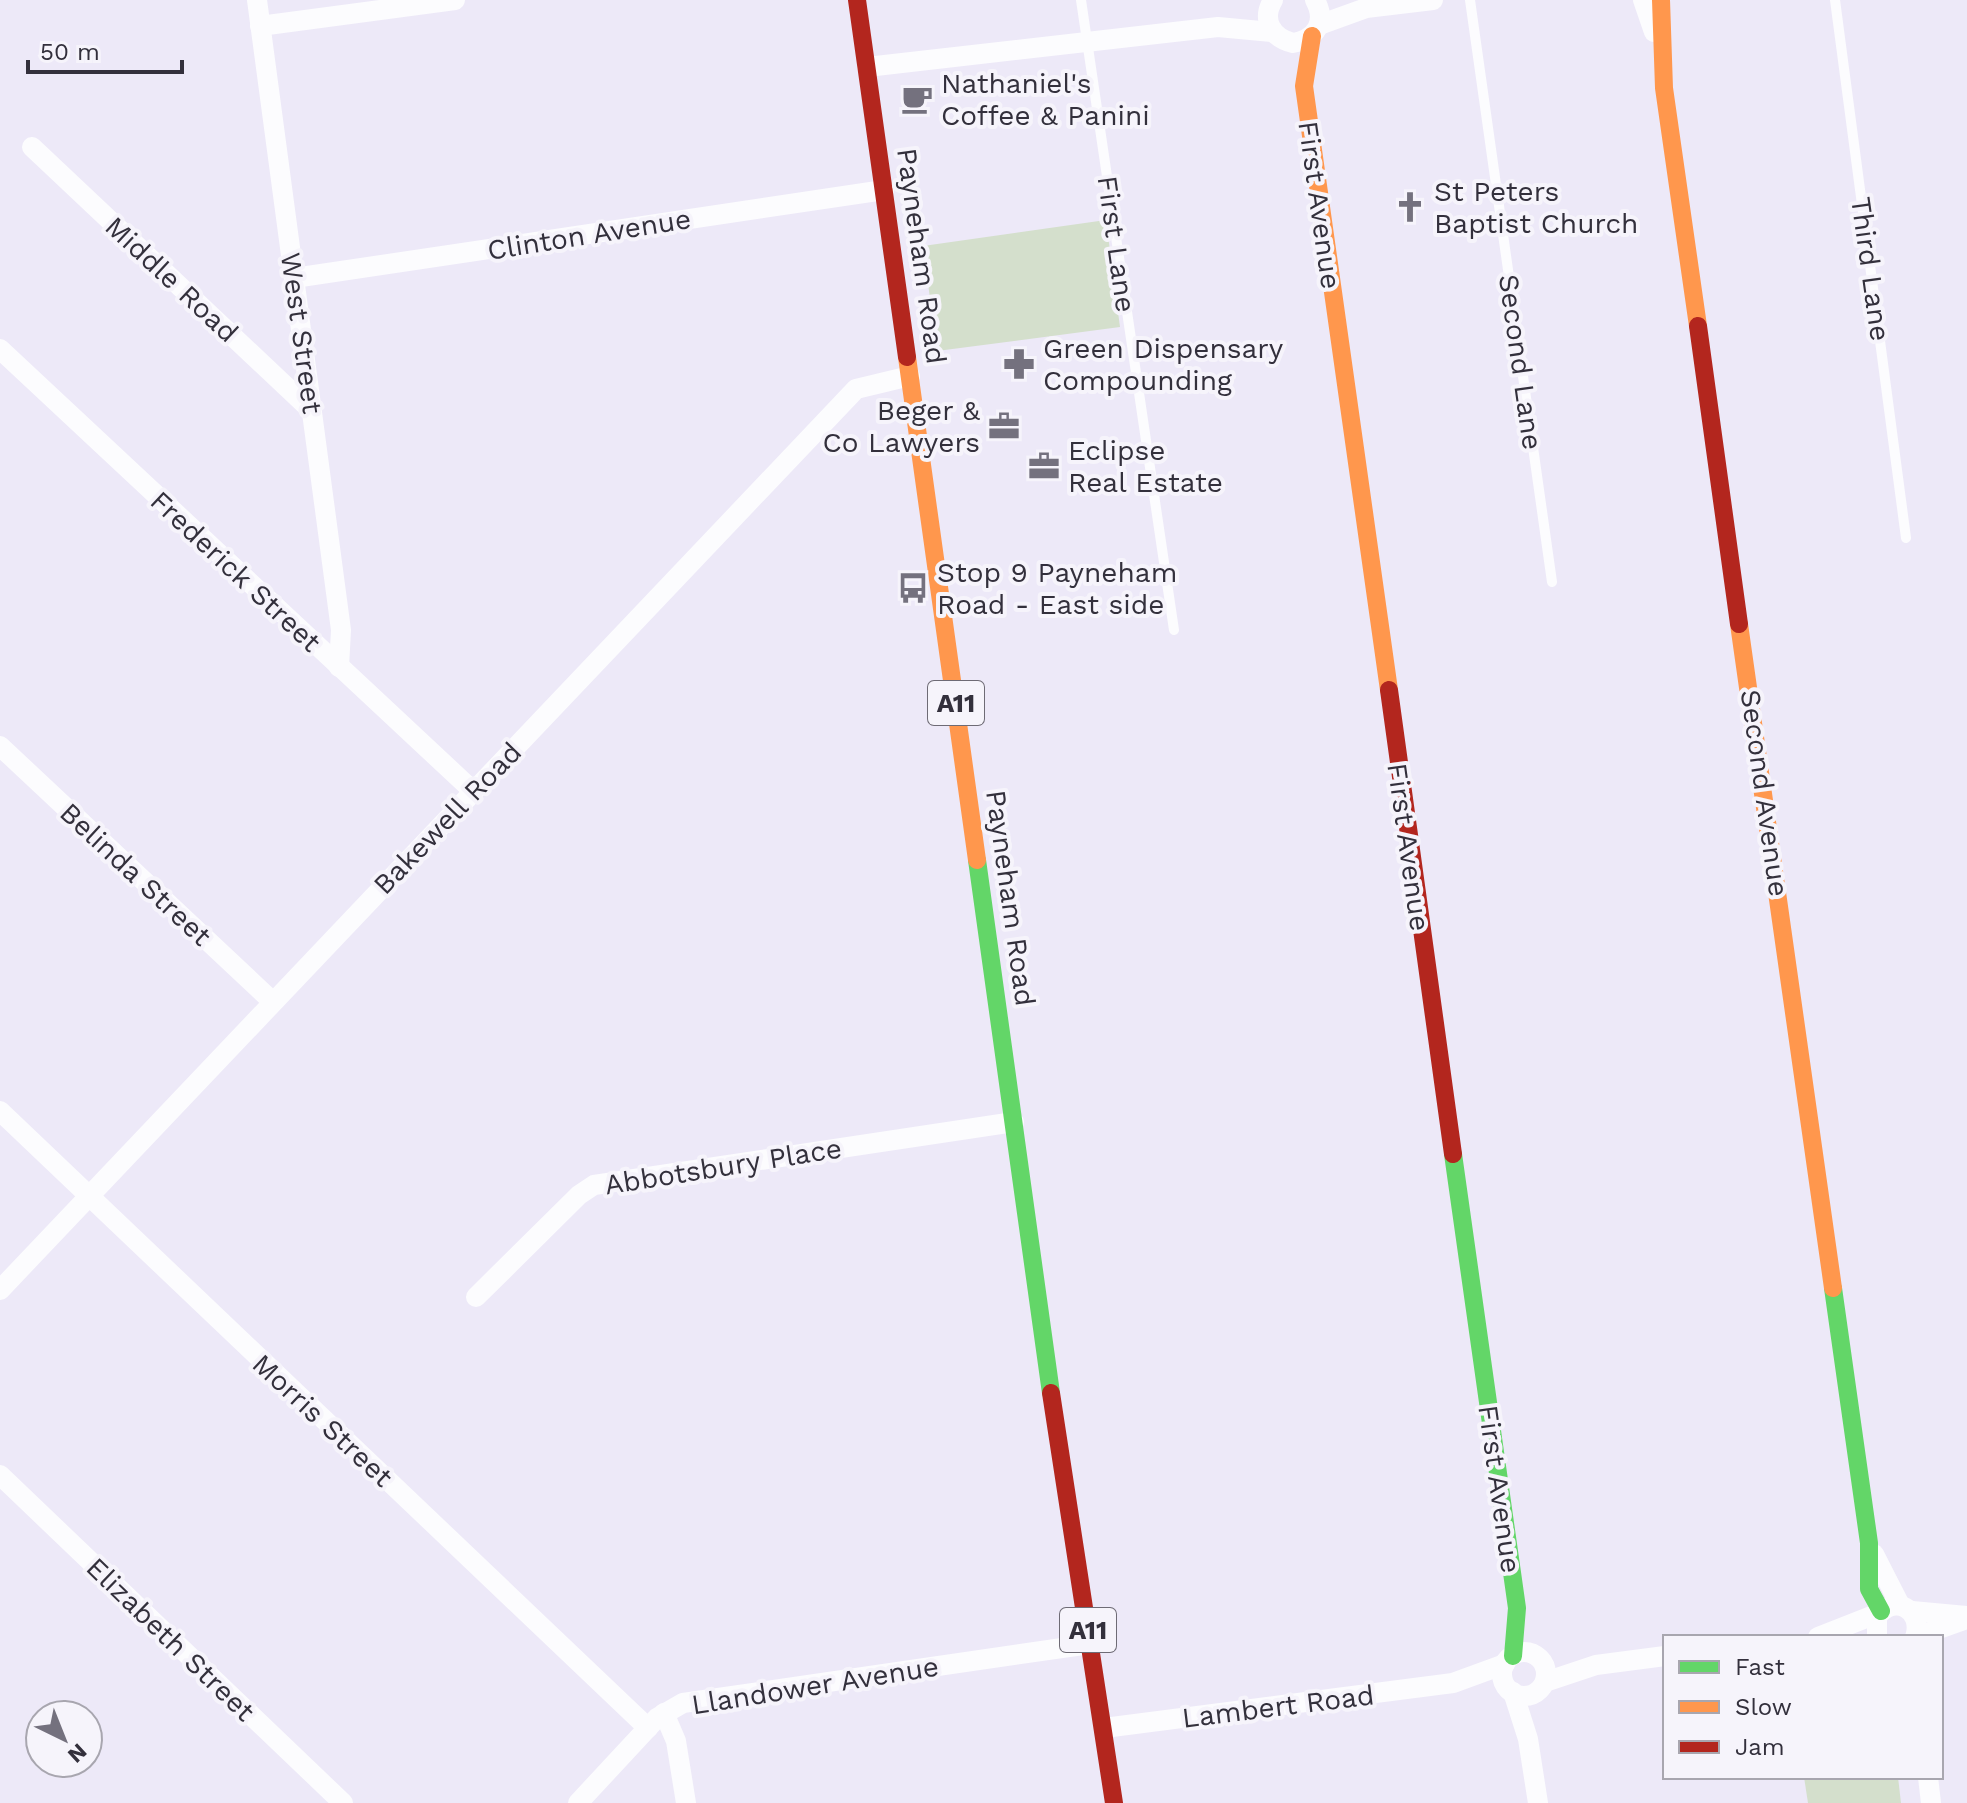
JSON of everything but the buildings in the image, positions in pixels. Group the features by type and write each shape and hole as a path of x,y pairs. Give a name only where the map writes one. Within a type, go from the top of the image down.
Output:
{"street":[{"name":"West Street","path":"257,0 341,630 339,667"},
{"path":"260,26 455,0"},
{"name":"Payneham Road","path":"857,0 1014,1122 1114,1803"},
{"path":"1316,31 1316,1 1366,8 1433,0"},
{"name":"Second Avenue","path":"1643,0 1660,42"},
{"name":"Second Avenue","path":"1661,0 1660,42 1869,1543 1893,1610"},
{"path":"1218,27 1271,3"},
{"name":"First Avenue","path":"1271,3 1267,15 1304,86"},
{"path":"867,67 1218,27 1277,36 1293,43 1366,8"},
{"name":"First Avenue","path":"1316,31 1304,86 1517,1608 1538,1658"},
{"name":"Middle Road","path":"32,147 312,411"},
{"name":"Clinton Avenue","path":"294,278 884,190"},
{"name":"Frederick Street","path":"0,349 473,791"},
{"name":"Bakewell Road","path":"0,1290 856,389 910,376"},
{"name":"Belinda Street","path":"0,746 273,1002"},
{"name":"Morris Street","path":"0,1111 648,1728"},
{"name":"Abbotsbury Place","path":"476,1297 579,1195 594,1185 1014,1122"},
{"name":"Elizabeth Street","path":"0,1475 343,1803"},
{"name":"First Avenue","path":"1509,1660 1517,1608"},
{"path":"1877,1635 1875,1623 1893,1610"},
{"path":"1893,1610 1918,1627 1916,1635"},
{"path":"1824,1635 1893,1610 1967,1618"},
{"path":"1921,1635 1967,1618"},
{"name":"Llandower Avenue","path":"578,1803 648,1728 664,1713 683,1703 1090,1644"},
{"path":"1538,1803 1528,1739 1502,1673 1509,1660 1525,1652 1538,1658 1596,1665"},
{"path":"1510,1690 1524,1696 1596,1665 1663,1656"},
{"path":"1528,1739 1540,1687 1546,1675 1538,1658"},
{"name":"Lambert Road","path":"1453,1683 1509,1660"},
{"name":"Lambert Road","path":"1104,1728 1453,1683 1510,1690"},
{"path":"664,1713 676,1741 686,1803"},
{"path":"1928,1779 1931,1803"}],"lane":[{"name":"First Lane","path":"1081,0 1174,630"},
{"name":"Second Lane","path":"1470,0 1552,582"},
{"name":"Third Lane","path":"1835,0 1906,538"}],"green space":[{"path":"1106,220 1120,327 937,351 923,246"},
{"path":"1804,1779 1898,1779 1901,1803 1808,1803"}],"traffic: fast":[{"path":"977,860 1051,1393"},
{"path":"1453,1154 1517,1608 1513,1656"},
{"path":"1833,1288 1869,1543 1869,1589 1881,1611"}],"traffic: slow":[{"path":"1661,0 1664,88 1698,326"},
{"path":"1312,36 1304,86 1389,690"},
{"path":"907,357 977,860"},
{"path":"1739,624 1833,1288"}],"traffic: jam":[{"path":"857,0 907,357"},
{"path":"1698,326 1739,624"},
{"path":"1389,690 1453,1154"},
{"path":"1051,1393 1114,1803"}],"place":[{"name":"Nathaniel's Coffee & Panini","path":"917,99"},
{"name":"St Peters Baptist Church","path":"1410,207"},
{"name":"Green Dispensary Compounding","path":"1019,364"},
{"name":"Beger & Co Lawyers","path":"1004,426"},
{"name":"Eclipse Real Estate","path":"1044,466"},
{"name":"Stop 9 Payneham Road - East side","path":"913,588"}]}
